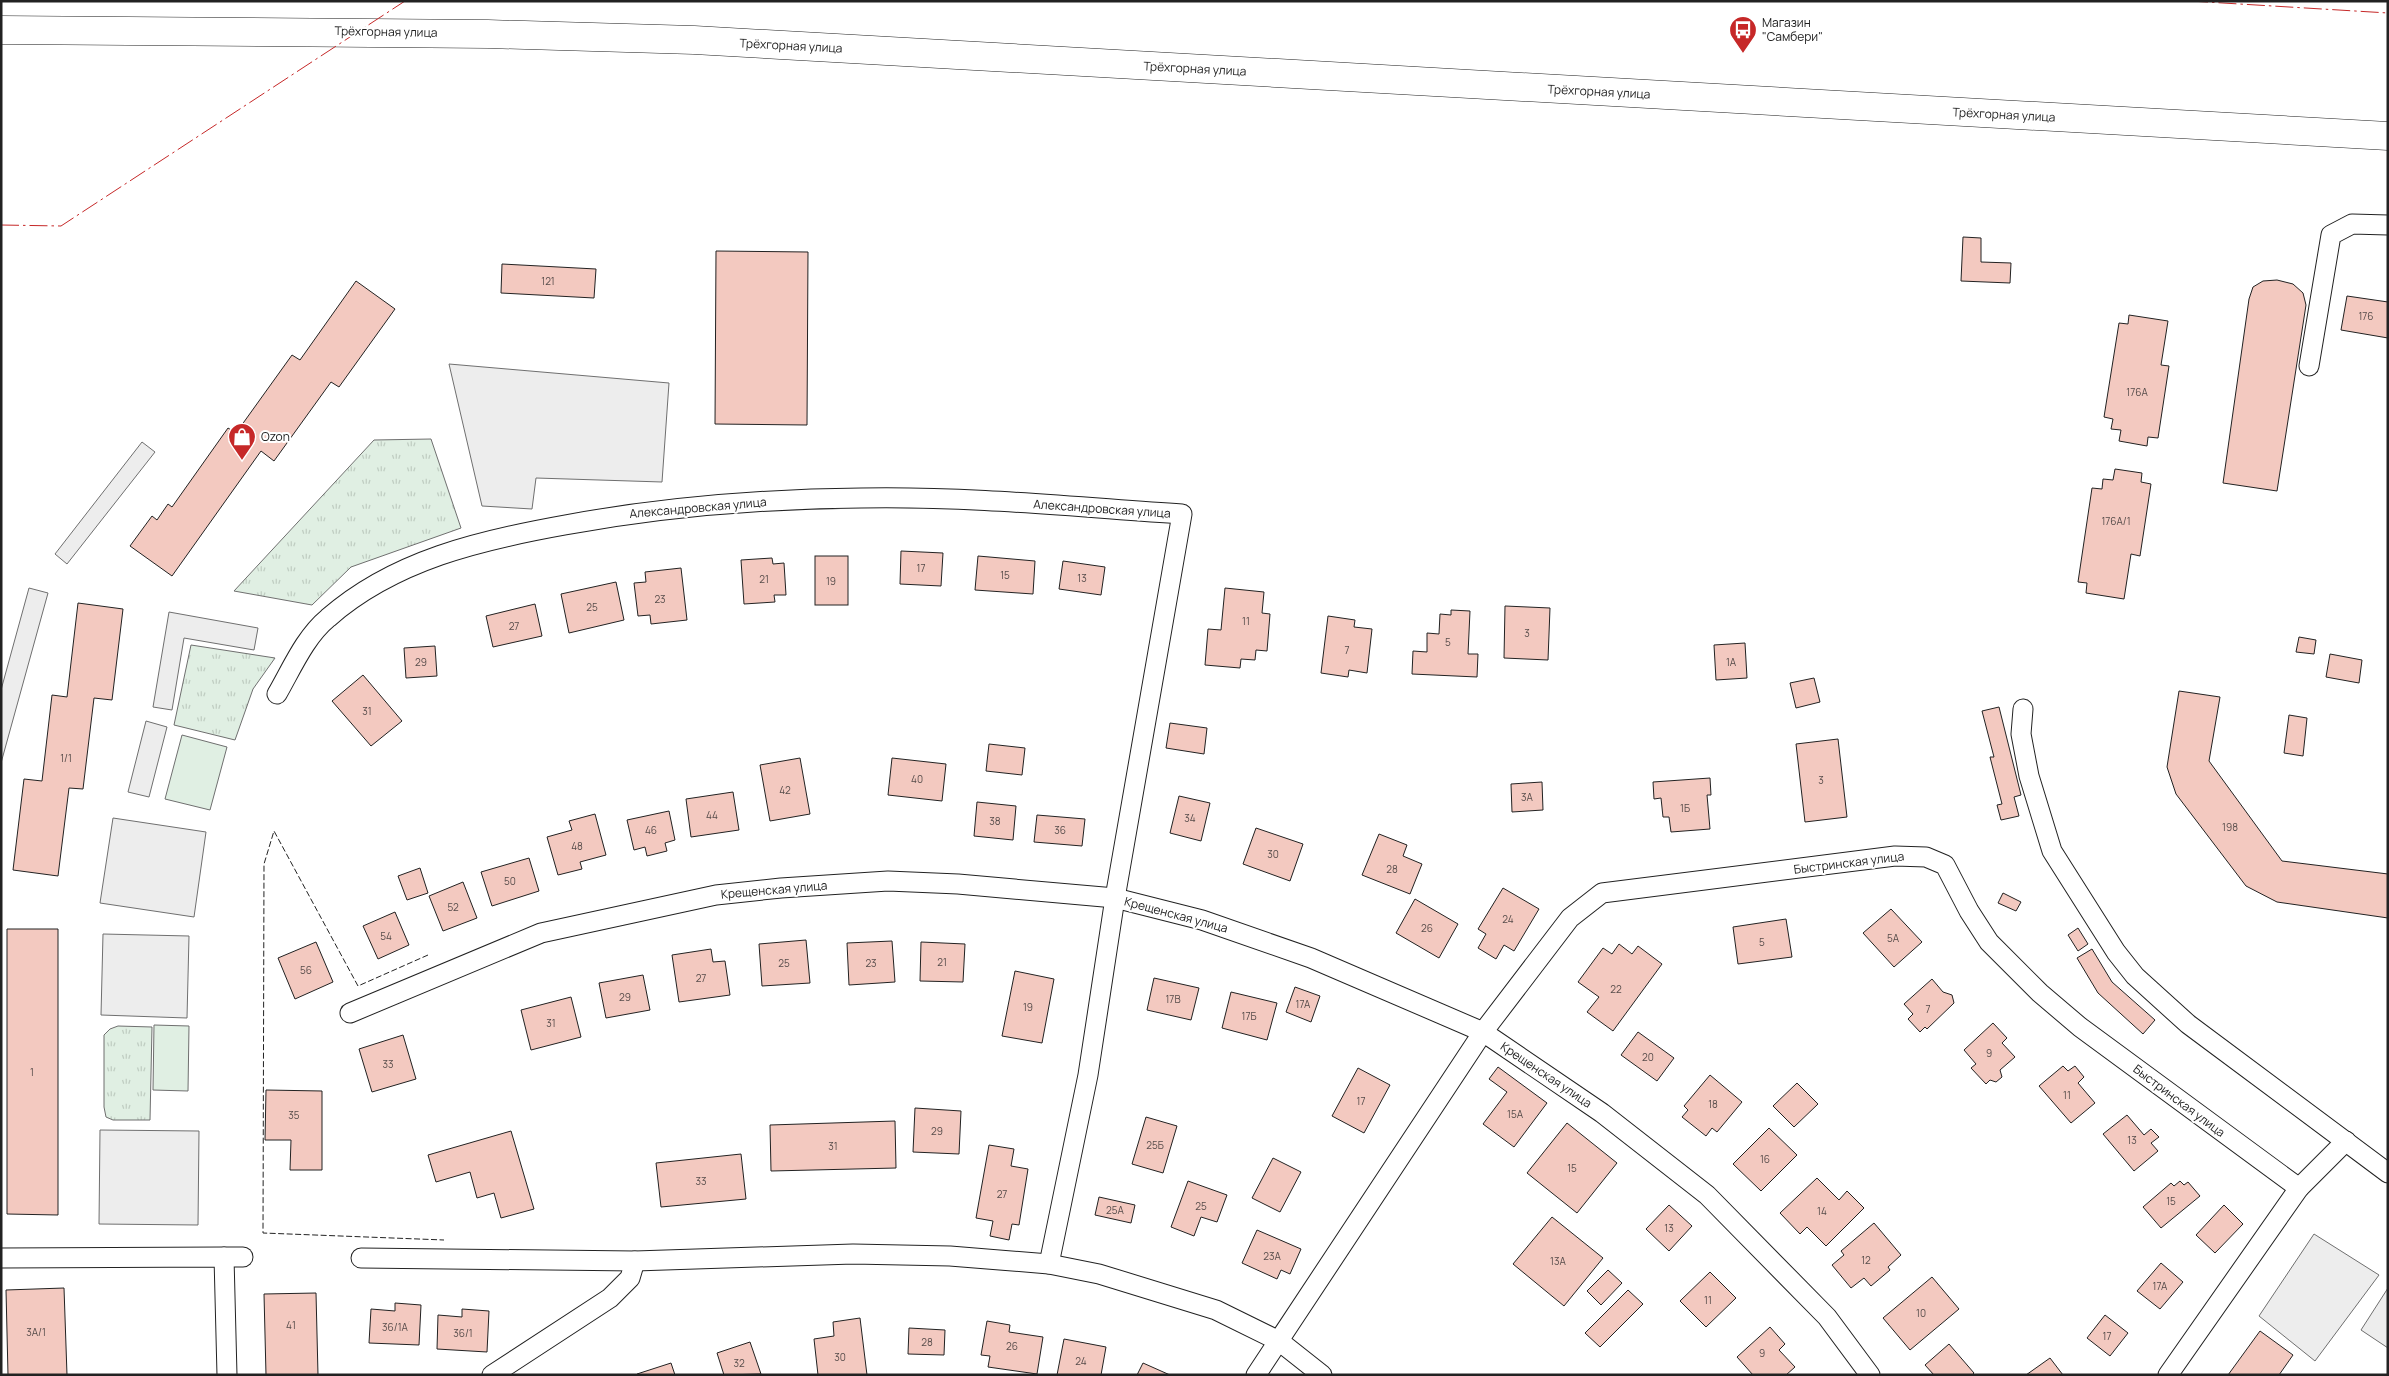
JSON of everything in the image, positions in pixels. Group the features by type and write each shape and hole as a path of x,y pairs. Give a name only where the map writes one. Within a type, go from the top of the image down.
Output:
{"highway":[{"name":"Трёхгорная улица","path":"1,30 488,34 694,40 2388,136"}],"street":[{"path":"2309,366 2332,235 2352,224 2388,225"},
{"name":"Александровская улица","path":"276,694 316,629 359,594 382,579 414,565 477,542 518,533 625,514 746,503 862,498 991,501 1182,514 1115,898"},
{"path":"2023,709 2021,734 2029,776 2052,851 2116,952 2156,997 2188,1024 2388,1172"},
{"name":"Быстринская улица","path":"1256,1375 1483,1032 1570,918 1602,893 1895,856 1926,857 1945,865 1969,911 1990,942 2040,993 2095,1038 2299,1188"},
{"name":"Крещенская улица","path":"350,1013 541,933 716,896 781,888 888,882 958,884 1115,898 1202,920 1311,958 1483,1032 1602,1113 1708,1195 1827,1317 1870,1375"},
{"path":"1049,1264 1088,1074 1115,898"},
{"path":"2168,1375 2299,1188 2346,1140"},
{"path":"361,1258 635,1261 853,1254 950,1256 1049,1264 1099,1274 1216,1310 1279,1341 1322,1375"},
{"path":"1,1258 234,1257 225,1283 227,1375"},
{"path":"492,1375 610,1298 630,1278 635,1261"}],"green space":[{"path":"431,439 461,528 351,567 312,605 234,591 374,440"},
{"path":"191,645 275,658 253,689 235,740 174,725"},
{"path":"182,735 227,747 210,810 165,799"},
{"path":"154,1025 189,1026 188,1091 153,1090"},
{"path":"118,1026 152,1027 150,1120 113,1120 106,1117 104,1107 104,1035 110,1029"}],"shaded area":[{"path":"449,364 669,383 662,482 536,478 532,509 482,506"},
{"path":"142,442 155,452 67,564 55,554"},
{"path":"29,588 48,593 1,763 1,690"},
{"path":"169,612 258,628 254,650 184,638 172,710 153,707"},
{"path":"146,721 167,727 149,797 128,792"},
{"path":"113,818 206,832 194,917 100,903"},
{"path":"103,934 189,936 187,1018 101,1015"},
{"path":"100,1130 199,1131 198,1225 99,1224"},
{"path":"2314,1234 2379,1275 2315,1361 2259,1316"},
{"path":"2388,1288 2388,1348 2361,1330"}],"building":[{"path":"1963,237 1981,238 1981,262 2011,263 2010,283 1961,281"},
{"path":"716,251 808,252 807,425 715,424"},
{"path":"502,264 596,269 594,298 501,293"},
{"path":"2277,280 2293,284 2303,293 2306,305 2277,491 2223,483 2249,299 2253,287 2263,281"},
{"path":"356,281 395,309 339,387 331,382 274,461 261,451 172,576 130,546 152,516 157,520 168,504 172,507 228,428 236,433 292,355 300,360"},
{"path":"2347,296 2388,302 2388,338 2341,330"},
{"path":"2129,315 2168,321 2161,365 2169,366 2158,438 2148,437 2147,446 2119,441 2121,430 2111,429 2113,419 2104,417 2119,323 2128,324"},
{"path":"2115,469 2142,473 2141,482 2151,484 2140,556 2131,554 2124,599 2086,593 2087,583 2078,582 2092,488 2102,489 2103,479 2113,480"},
{"path":"901,551 943,553 941,586 900,584"},
{"path":"815,556 848,556 848,605 815,605"},
{"path":"978,556 1035,561 1033,594 975,590"},
{"path":"772,558 773,564 784,563 786,595 774,595 775,602 744,604 741,560"},
{"path":"1063,561 1105,567 1101,595 1059,589"},
{"path":"681,568 687,620 651,624 650,615 638,616 634,583 646,582 645,572"},
{"path":"616,582 624,620 569,633 561,594"},
{"path":"1225,588 1264,592 1262,613 1270,614 1267,651 1256,650 1255,660 1241,659 1240,668 1205,665 1208,629 1221,630"},
{"path":"78,603 123,609 112,700 94,698 83,789 69,788 58,876 13,870 24,779 42,781 52,695 67,697"},
{"path":"535,604 542,636 493,647 486,616"},
{"path":"1505,606 1550,608 1548,660 1504,658"},
{"path":"1451,610 1470,611 1468,654 1478,654 1477,677 1412,674 1413,651 1427,652 1427,633 1439,634 1440,614 1451,615"},
{"path":"1328,616 1355,620 1354,627 1372,629 1367,673 1349,670 1348,677 1321,673"},
{"path":"2299,637 2316,640 2314,654 2296,652"},
{"path":"1745,643 1747,678 1716,680 1714,645"},
{"path":"435,646 437,676 406,678 404,648"},
{"path":"2330,654 2362,660 2359,683 2326,677"},
{"path":"363,675 402,721 371,746 332,701"},
{"path":"1814,678 1820,702 1796,708 1790,683"},
{"path":"2179,691 2220,697 2209,761 2282,861 2388,874 2388,918 2277,902 2246,886 2176,794 2167,767"},
{"path":"1999,707 2021,795 2014,797 2019,816 2001,820 1997,805 2002,804 1990,757 1994,757 1982,711"},
{"path":"2289,715 2307,718 2303,756 2284,753"},
{"path":"1170,723 1207,728 1204,754 1166,748"},
{"path":"1838,739 1847,817 1805,822 1796,744"},
{"path":"989,744 1025,748 1022,775 986,771"},
{"path":"800,758 810,814 770,821 760,765"},
{"path":"892,758 946,764 942,801 888,795"},
{"path":"1710,778 1711,795 1707,795 1710,829 1671,832 1669,817 1663,817 1661,798 1654,799 1653,782"},
{"path":"1542,782 1543,810 1512,812 1511,784"},
{"path":"733,792 739,830 691,837 686,799"},
{"path":"1179,796 1210,803 1201,841 1170,833"},
{"path":"977,802 1016,806 1013,840 974,836"},
{"path":"669,811 675,840 665,843 667,851 647,856 645,847 634,850 627,820"},
{"path":"595,814 606,855 580,862 582,869 558,875 547,837 572,830 569,821"},
{"path":"1037,815 1085,819 1082,846 1034,842"},
{"path":"1256,828 1303,844 1290,881 1243,864"},
{"path":"1379,834 1407,845 1403,856 1422,864 1410,894 1362,875"},
{"path":"529,858 539,891 492,906 481,872"},
{"path":"420,868 428,893 407,900 398,876"},
{"path":"463,882 477,918 443,931 429,896"},
{"path":"1503,888 1539,909 1514,951 1504,945 1496,959 1478,948 1486,934 1478,929"},
{"path":"2003,893 2021,902 2016,911 1998,903"},
{"path":"1415,899 1458,924 1439,958 1396,933"},
{"path":"1891,909 1922,942 1894,967 1863,933"},
{"path":"395,912 409,945 378,959 363,926"},
{"path":"1786,919 1792,957 1738,964 1733,927"},
{"path":"2078,928 2088,944 2078,951 2068,935"},
{"path":"7,929 58,929 58,1215 7,1214"},
{"path":"806,940 810,983 762,986 759,944"},
{"path":"892,941 895,982 849,985 847,943"},
{"path":"316,942 333,982 295,999 278,958"},
{"path":"921,942 965,944 963,982 920,981"},
{"path":"1619,944 1632,954 1638,946 1662,964 1613,1031 1587,1012 1599,997 1578,982 1603,948 1612,954"},
{"path":"711,949 713,962 725,961 730,995 679,1002 672,955"},
{"path":"2092,949 2112,982 2155,1020 2143,1034 2098,993 2077,958"},
{"path":"1015,971 1054,979 1042,1043 1002,1036"},
{"path":"643,975 650,1010 606,1018 599,983"},
{"path":"1154,978 1199,988 1191,1020 1147,1010"},
{"path":"1932,979 1943,992 1952,995 1954,1003 1927,1029 1925,1027 1920,1032 1908,1019 1913,1014 1904,1004"},
{"path":"1295,987 1320,996 1311,1022 1286,1012"},
{"path":"1231,992 1277,1003 1267,1040 1222,1028"},
{"path":"571,997 581,1037 531,1050 521,1010"},
{"path":"1993,1023 2007,1038 2002,1043 2015,1057 2000,1070 2002,1077 1996,1082 1990,1080 1986,1084 1971,1068 1976,1064 1964,1050"},
{"path":"1638,1032 1674,1058 1657,1081 1621,1055"},
{"path":"403,1035 416,1079 372,1092 359,1049"},
{"path":"2063,1066 2068,1071 2075,1066 2084,1077 2078,1083 2095,1103 2071,1123 2039,1086"},
{"path":"1498,1067 1547,1103 1514,1147 1483,1124 1507,1092 1489,1079"},
{"path":"1358,1068 1390,1085 1364,1133 1332,1116"},
{"path":"1710,1075 1742,1102 1717,1132 1712,1128 1706,1136 1682,1117 1688,1110 1684,1106"},
{"path":"1797,1083 1818,1104 1794,1127 1773,1106"},
{"path":"266,1090 322,1091 322,1170 290,1170 291,1140 265,1140"},
{"path":"915,1108 961,1111 959,1154 913,1152"},
{"path":"2127,1115 2144,1135 2151,1129 2159,1137 2151,1143 2158,1151 2134,1171 2103,1134"},
{"path":"1146,1117 1177,1126 1163,1173 1132,1164"},
{"path":"895,1121 896,1168 771,1171 770,1125"},
{"path":"1567,1123 1617,1163 1577,1213 1527,1173"},
{"path":"1769,1128 1797,1155 1761,1191 1733,1164"},
{"path":"511,1131 534,1209 501,1218 494,1193 477,1198 470,1172 436,1182 428,1155"},
{"path":"989,1145 1014,1149 1011,1166 1028,1169 1019,1225 1012,1224 1009,1240 990,1236 993,1221 976,1218"},
{"path":"741,1154 746,1199 661,1207 656,1163"},
{"path":"1273,1158 1301,1172 1280,1212 1252,1198"},
{"path":"1817,1178 1839,1200 1847,1191 1864,1208 1826,1246 1807,1227 1800,1234 1780,1213"},
{"path":"1188,1181 1227,1195 1217,1222 1201,1217 1194,1236 1171,1227"},
{"path":"2180,1181 2184,1185 2188,1182 2200,1196 2161,1228 2143,1207 2171,1183 2174,1186"},
{"path":"1099,1197 1135,1205 1131,1223 1095,1215"},
{"path":"1669,1205 1692,1226 1669,1251 1646,1229"},
{"path":"2224,1205 2243,1224 2215,1253 2196,1235"},
{"path":"1552,1217 1603,1258 1564,1306 1513,1264"},
{"path":"1874,1223 1901,1255 1888,1267 1890,1270 1871,1286 1864,1278 1851,1288 1832,1265 1844,1255 1841,1251"},
{"path":"1257,1230 1301,1249 1290,1274 1281,1270 1277,1279 1242,1263"},
{"path":"2161,1263 2183,1282 2160,1309 2137,1291"},
{"path":"1608,1270 1622,1283 1601,1305 1587,1291"},
{"path":"1710,1272 1736,1298 1706,1327 1680,1301"},
{"path":"1932,1277 1959,1309 1910,1350 1883,1318"},
{"path":"64,1288 67,1375 8,1375 6,1290"},
{"path":"1628,1290 1643,1304 1600,1347 1585,1333"},
{"path":"316,1293 318,1375 266,1375 264,1294"},
{"path":"395,1303 421,1305 419,1345 369,1343 371,1309 395,1311"},
{"path":"462,1309 489,1311 487,1352 437,1349 438,1315 462,1317"},
{"path":"2105,1315 2128,1333 2110,1356 2087,1338"},
{"path":"860,1318 867,1375 818,1375 814,1339 834,1336 833,1322"},
{"path":"987,1321 1010,1325 1009,1332 1043,1337 1037,1374 988,1367 990,1356 981,1355"},
{"path":"1770,1327 1785,1344 1779,1350 1795,1367 1786,1375 1753,1375 1737,1357"},
{"path":"909,1328 945,1330 944,1355 908,1354"},
{"path":"2260,1331 2293,1355 2279,1375 2228,1375"},
{"path":"1064,1339 1106,1347 1101,1375 1057,1375"},
{"path":"750,1342 761,1374 724,1375 717,1353"},
{"path":"1949,1344 1974,1373 1972,1375 1934,1375 1925,1365"},
{"path":"2050,1358 2063,1375 2026,1375"},
{"path":"671,1363 675,1375 637,1375 637,1374"},
{"path":"1143,1363 1170,1375 1137,1375"}],"fence":[{"path":"428,955 358,986 274,831 264,864 263,1233 444,1240"}],"power":[{"path":"1,225 61,226 405,1"},
{"path":"2190,1 2388,13"}],"place":[{"name":"Магазин \"Самбери\"","path":"1743,54"},
{"name":"Ozon","path":"242,461"}]}
